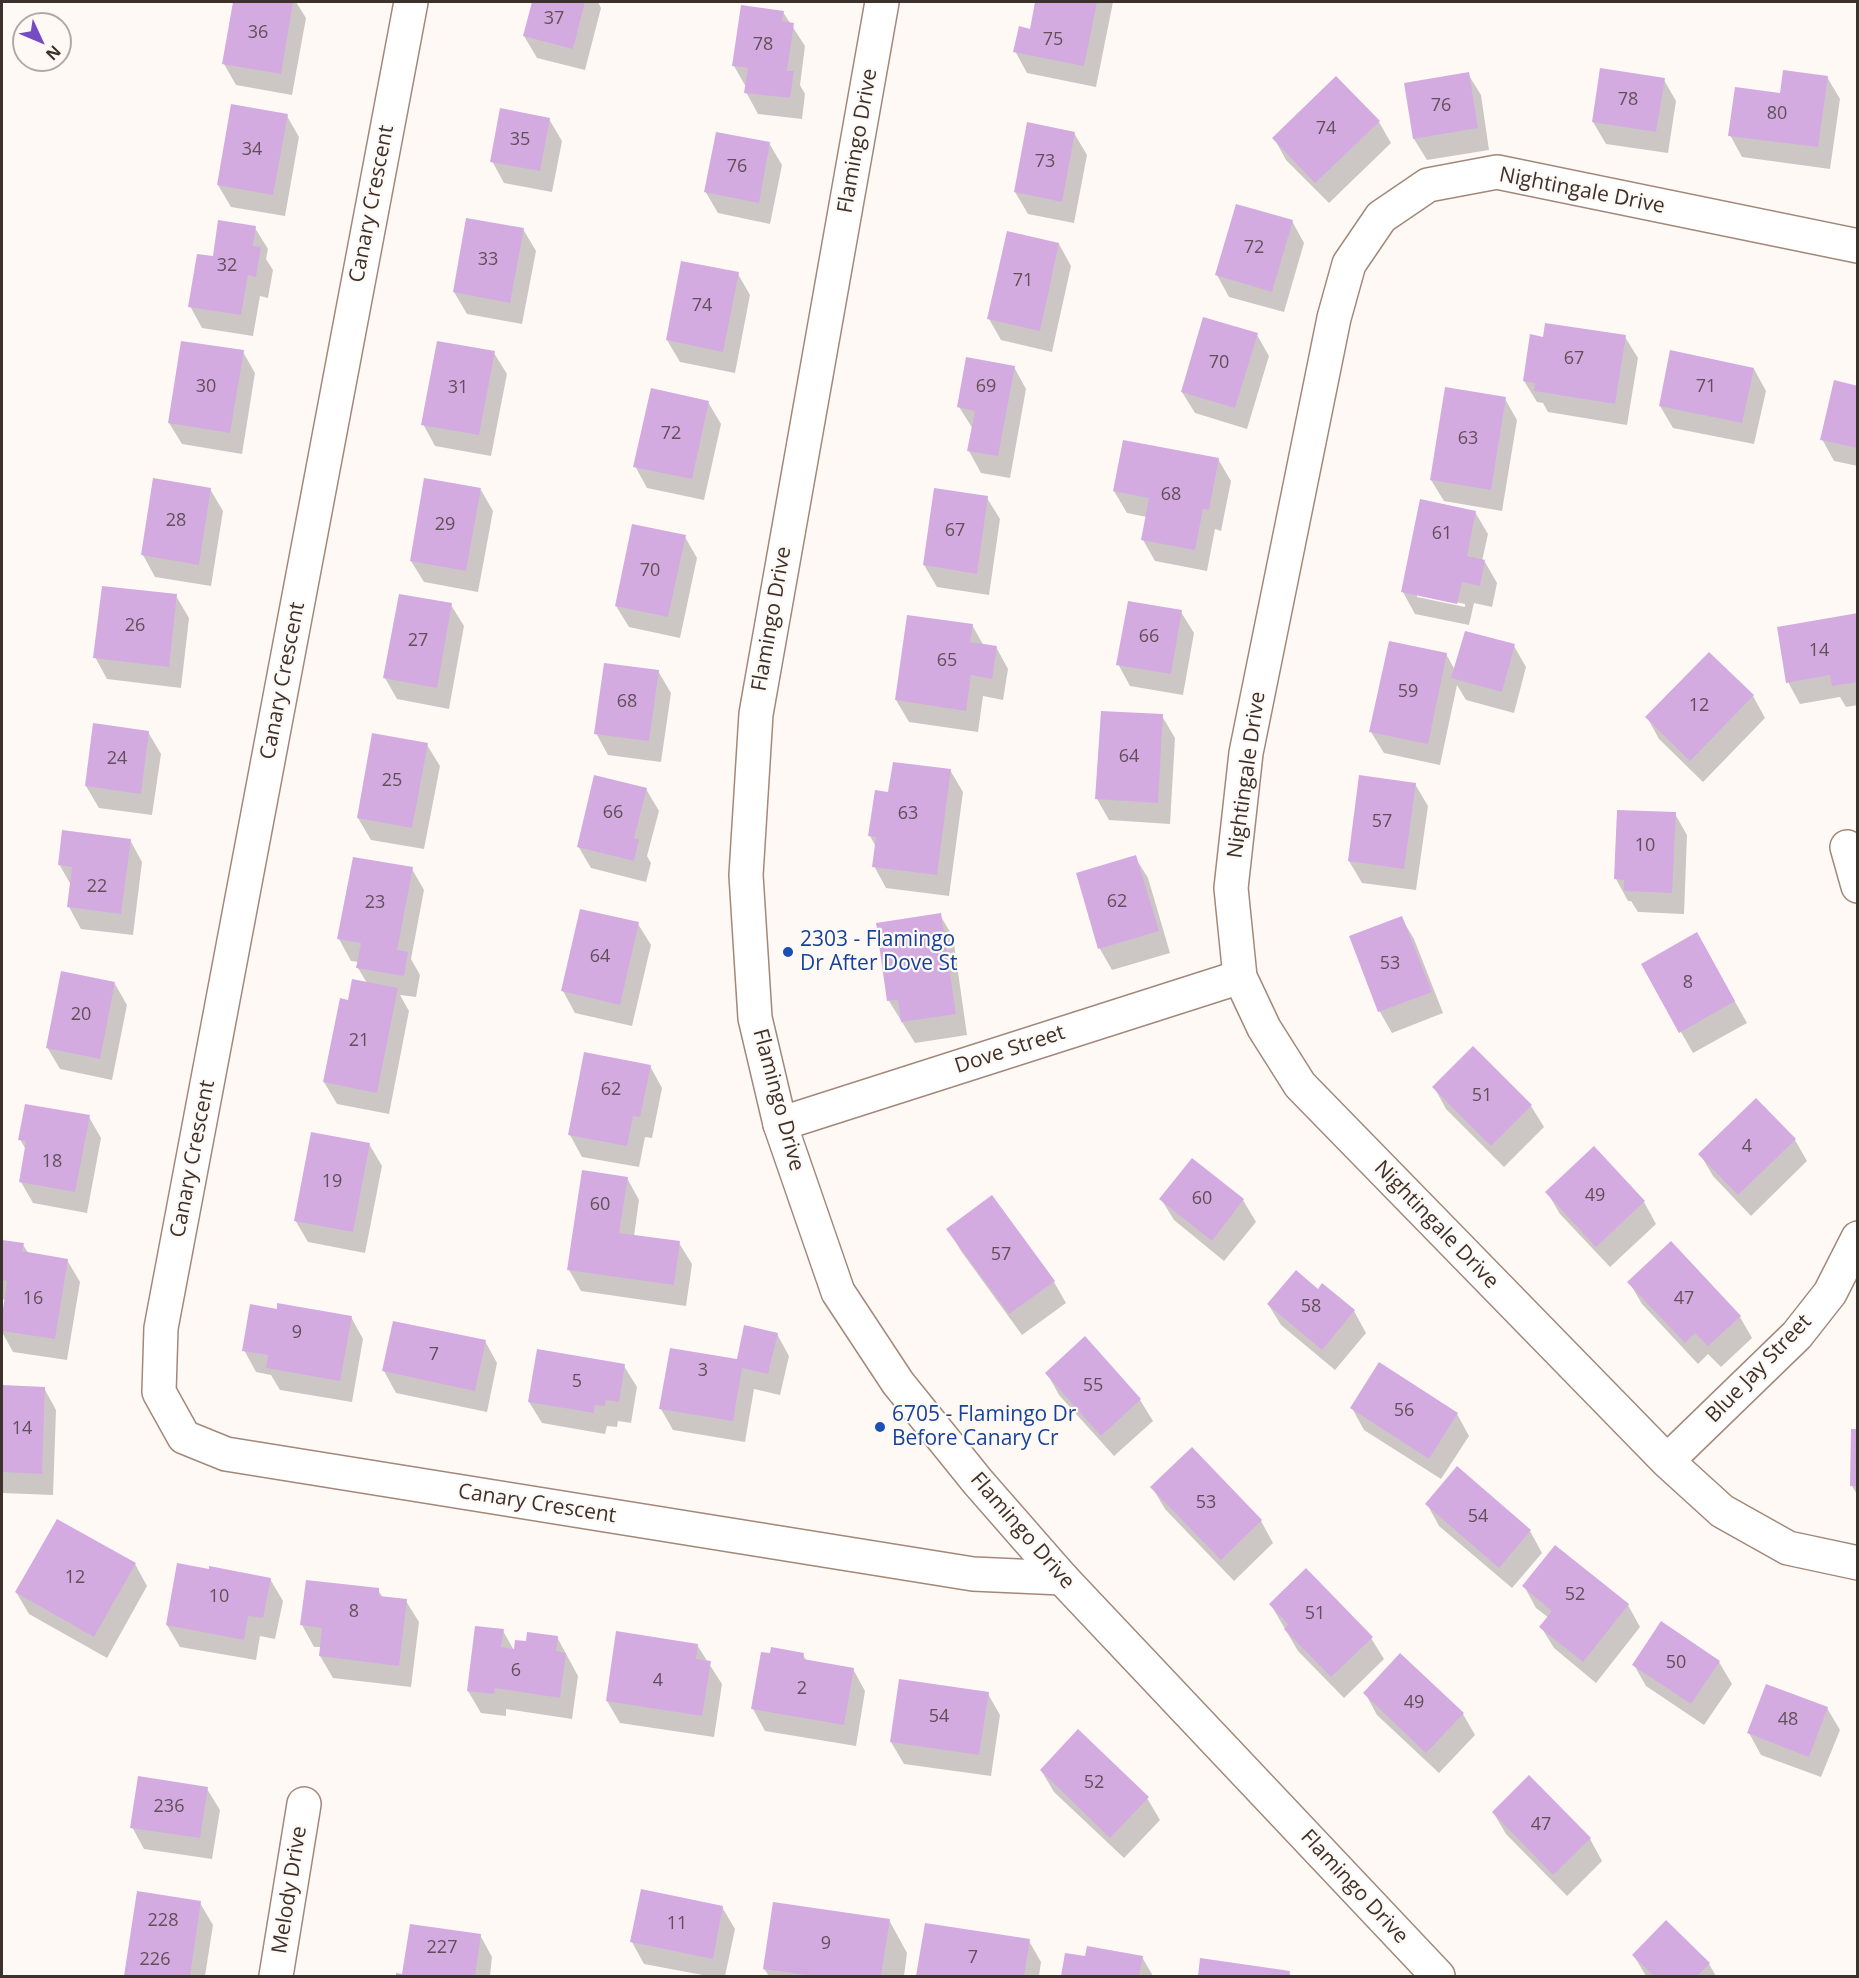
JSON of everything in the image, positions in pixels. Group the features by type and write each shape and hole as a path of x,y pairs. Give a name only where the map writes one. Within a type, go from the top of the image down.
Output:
{"street":[{"name":"Canary Crescent","path":"411,2 161,1328 159,1392 184,1437 226,1454 973,1574 1062,1578"},
{"name":"Flamingo Drive","path":"882,2 756,714 746,875 755,1018 780,1124 838,1292 898,1383 978,1482 1062,1578 1438,1977"},
{"name":"Nightingale Drive","path":"1857,246 1497,172 1428,185 1381,217 1349,264 1334,318 1246,753 1231,888 1240,977 1264,1028 1300,1085 1667,1461 1722,1511 1788,1548 1857,1563"},
{"path":"1847,848 1857,886"},
{"name":"Dove Street","path":"780,1124 1240,977"},
{"name":"Blue Jay Street","path":"1667,1461 1797,1335 1830,1293 1857,1238"},
{"name":"Melody Drive","path":"276,1977 304,1804"}],"building":[{"path":"233,2 293,2 281,74 222,64"},
{"path":"532,2 585,2 573,49 523,36"},
{"path":"1035,2 1097,2 1084,66 1013,52 1019,26 1030,29"},
{"path":"741,5 784,11 782,21 794,23 787,71 794,71 790,98 744,93 748,68 732,66"},
{"path":"1600,68 1665,78 1656,132 1592,122"},
{"path":"1783,70 1828,76 1818,147 1728,136 1735,87 1780,93"},
{"path":"1469,72 1478,128 1413,139 1404,83"},
{"path":"1336,76 1380,121 1315,183 1272,138"},
{"path":"231,104 288,114 273,195 217,185"},
{"path":"500,108 550,118 540,171 490,162"},
{"path":"1027,122 1075,132 1062,202 1014,192"},
{"path":"716,132 770,142 759,203 704,192"},
{"path":"1236,204 1293,220 1272,292 1215,275"},
{"path":"466,218 524,228 510,303 453,292"},
{"path":"218,220 256,226 253,246 261,247 256,277 248,275 241,315 188,307 197,254 213,256"},
{"path":"1007,231 1059,243 1040,331 987,319"},
{"path":"681,261 739,272 723,352 666,340"},
{"path":"1203,317 1258,333 1235,408 1181,392"},
{"path":"1545,323 1626,335 1615,404 1534,391 1535,383 1523,381 1530,334 1543,337"},
{"path":"181,341 244,350 230,433 168,423"},
{"path":"437,341 495,351 479,435 421,425"},
{"path":"1670,350 1754,368 1742,423 1659,406"},
{"path":"966,357 1015,366 998,456 967,451 975,411 957,407"},
{"path":"1834,380 1858,386 1858,448 1820,440"},
{"path":"1445,387 1506,397 1491,490 1430,480"},
{"path":"651,388 709,401 692,479 633,467"},
{"path":"1123,440 1219,458 1209,510 1203,509 1195,550 1141,540 1149,498 1113,491"},
{"path":"153,478 211,488 199,565 141,555"},
{"path":"424,478 481,488 466,571 410,561"},
{"path":"934,488 988,496 977,574 923,565"},
{"path":"1420,499 1476,511 1467,556 1485,560 1480,586 1462,582 1457,604 1401,592"},
{"path":"632,524 686,535 668,617 615,606"},
{"path":"102,586 177,594 169,667 93,658"},
{"path":"399,594 452,603 437,688 383,678"},
{"path":"1128,601 1182,610 1171,674 1116,665"},
{"path":"1858,613 1858,682 1832,686 1830,675 1786,683 1777,627"},
{"path":"907,615 973,624 970,642 997,646 992,679 971,675 966,711 895,700"},
{"path":"1465,631 1515,644 1502,692 1451,678"},
{"path":"1389,641 1447,653 1428,744 1369,732"},
{"path":"1709,652 1754,695 1690,761 1645,717"},
{"path":"604,663 659,670 649,741 594,734"},
{"path":"1101,711 1163,714 1158,803 1095,799"},
{"path":"93,723 149,731 141,794 85,786"},
{"path":"372,733 428,743 412,828 357,818"},
{"path":"893,762 951,769 937,875 872,867 876,837 868,836 875,790 888,792"},
{"path":"594,775 647,788 634,838 639,840 634,861 577,847"},
{"path":"1359,775 1416,783 1404,869 1348,861"},
{"path":"1617,810 1676,812 1672,893 1624,891 1624,880 1614,879"},
{"path":"62,830 131,839 121,914 67,907 72,867 58,865"},
{"path":"1136,855 1159,931 1098,949 1076,873"},
{"path":"353,857 413,867 397,950 408,952 404,976 356,968 361,943 337,939"},
{"path":"580,909 639,922 620,1005 561,991"},
{"path":"941,913 956,1014 901,1022 898,1000 887,1001 876,923"},
{"path":"1402,916 1432,992 1378,1012 1349,936"},
{"path":"1697,932 1735,1001 1679,1033 1641,964"},
{"path":"61,971 115,982 100,1059 46,1048"},
{"path":"352,979 398,988 377,1093 323,1082 340,998 348,1000"},
{"path":"1473,1046 1532,1105 1491,1146 1432,1087"},
{"path":"584,1052 651,1065 640,1117 633,1116 627,1146 568,1135"},
{"path":"1756,1098 1796,1139 1738,1195 1698,1154"},
{"path":"25,1104 90,1115 75,1192 19,1182 26,1141 18,1140"},
{"path":"311,1132 370,1143 353,1232 294,1221"},
{"path":"1594,1146 1645,1201 1596,1247 1545,1192"},
{"path":"1192,1158 1244,1199 1212,1241 1159,1199"},
{"path":"582,1170 628,1177 619,1233 680,1241 674,1285 567,1270"},
{"path":"992,1195 1055,1281 1009,1314 946,1229"},
{"path":"2,1240 24,1243 22,1251 68,1259 55,1339 2,1331 7,1281 2,1280"},
{"path":"1671,1241 1741,1316 1708,1346 1695,1333 1685,1343 1627,1282"},
{"path":"1296,1270 1318,1289 1322,1283 1355,1310 1322,1350 1267,1304"},
{"path":"277,1303 352,1316 340,1381 266,1368 268,1355 242,1351 250,1304 277,1309"},
{"path":"393,1321 486,1340 475,1391 382,1371"},
{"path":"744,1325 778,1333 768,1374 742,1368 733,1421 659,1409 670,1348 737,1359"},
{"path":"1085,1336 1141,1399 1101,1436 1045,1373"},
{"path":"537,1349 625,1364 619,1402 606,1400 605,1406 595,1405 594,1413 528,1402"},
{"path":"1379,1362 1458,1413 1429,1459 1350,1408"},
{"path":"2,1385 45,1387 42,1474 2,1472"},
{"path":"1851,1429 1858,1429 1858,1486 1850,1486"},
{"path":"1192,1447 1262,1520 1221,1560 1150,1487"},
{"path":"1457,1466 1531,1530 1499,1568 1425,1504"},
{"path":"57,1519 136,1563 94,1637 15,1592"},
{"path":"1555,1545 1629,1604 1583,1662 1539,1627 1552,1611 1522,1586"},
{"path":"177,1563 209,1569 209,1566 271,1578 263,1618 248,1616 244,1640 166,1625"},
{"path":"1306,1568 1373,1637 1331,1677 1284,1629 1288,1624 1269,1604"},
{"path":"306,1580 379,1588 379,1596 407,1599 399,1666 319,1656 322,1628 300,1625"},
{"path":"1661,1621 1720,1661 1691,1704 1632,1665"},
{"path":"475,1626 504,1629 501,1647 514,1649 515,1640 526,1641 527,1632 558,1636 556,1651 566,1653 560,1698 495,1688 494,1694 467,1691"},
{"path":"616,1631 698,1644 696,1659 711,1661 702,1716 606,1701"},
{"path":"771,1647 804,1653 803,1659 854,1668 844,1725 751,1709 761,1652 770,1653"},
{"path":"1400,1653 1464,1713 1426,1753 1363,1693"},
{"path":"899,1679 989,1692 979,1755 890,1742"},
{"path":"1766,1684 1828,1707 1809,1757 1747,1733"},
{"path":"1078,1729 1149,1797 1110,1838 1040,1770"},
{"path":"1529,1775 1591,1838 1553,1875 1492,1812"},
{"path":"138,1776 208,1787 200,1838 130,1828"},
{"path":"641,1889 723,1906 713,1959 630,1942"},
{"path":"137,1891 201,1901 190,1976 124,1976"},
{"path":"773,1902 890,1919 881,1976 814,1976 763,1969"},
{"path":"1666,1920 1710,1963 1697,1976 1654,1976 1632,1955"},
{"path":"925,1923 1030,1939 1024,1976 916,1976"},
{"path":"410,1924 481,1934 475,1976 396,1976 396,1973 402,1974"},
{"path":"1087,1946 1143,1956 1139,1976 1061,1976 1065,1953 1085,1956"},
{"path":"1200,1958 1290,1971 1289,1976 1198,1976"}],"place":[{"name":"2303 - Flamingo Dr After Dove St","path":"788,952"},
{"name":"6705 - Flamingo Dr Before Canary Cr","path":"880,1427"}]}
